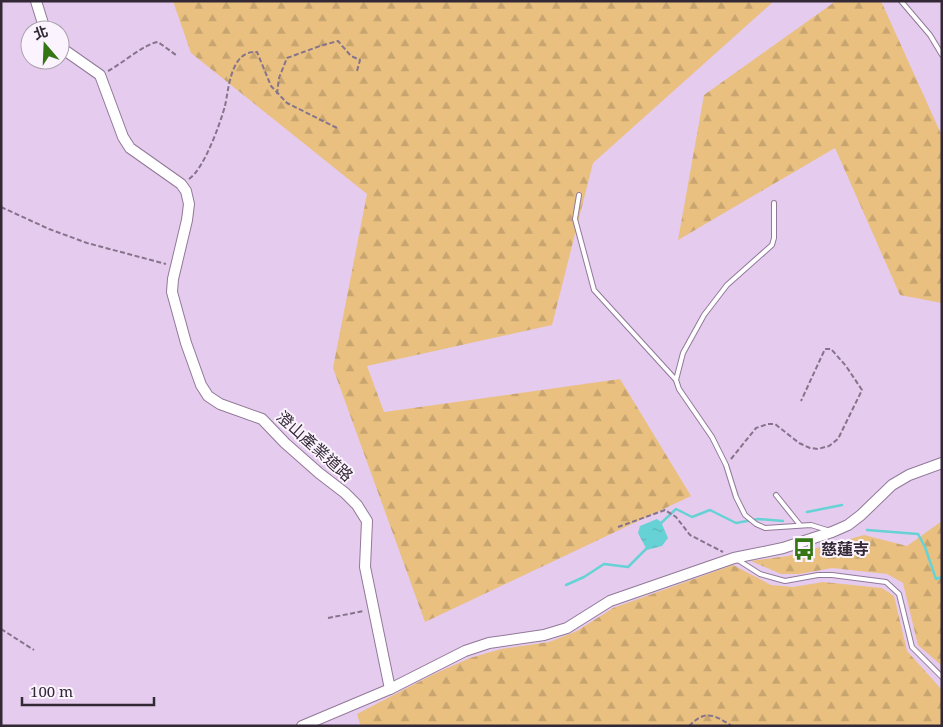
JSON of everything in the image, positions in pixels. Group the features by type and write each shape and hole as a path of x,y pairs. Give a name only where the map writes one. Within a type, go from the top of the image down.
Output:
{"street":[{"path":"36,1 42,20"},
{"path":"70,55 100,75 123,137 130,148 181,184"},
{"name":"澄山產業道路","path":"181,184 186,191 189,204 172,292 186,343 201,385 208,396 220,404 262,418 292,449 357,505 367,521 365,567 390,689"},
{"path":"302,726 390,689 465,651 489,643 544,635 567,628 610,601 734,558 783,548 832,532 848,525 861,515 892,485 909,475 942,463"}],"lane":[{"path":"901,1 930,34 942,55"},
{"path":"579,195 576,219 594,290 676,380 679,389 712,437 726,465 736,497 745,515 756,524 765,528 811,525 832,532"},
{"path":"676,380 683,353 704,315 727,285 772,245 774,238 774,203"},
{"path":"776,496 800,525"},
{"path":"734,558 760,574 785,581 818,575 832,575 886,582 899,594 912,647 942,677"}],"path":[{"path":"278,94 279,78 287,58 320,46 338,41 351,56 360,60 357,71"},
{"path":"100,75 154,43 158,42 176,56"},
{"path":"181,184 192,177 201,167 224,107 232,73 242,56 251,51 257,52 270,86 287,104 337,128"},
{"path":"1,207 49,229 87,243 176,267"},
{"path":"726,465 756,428 768,424 775,424 799,443 810,448 818,449 828,446 838,439 862,390 846,366 831,349 825,349 801,401"},
{"path":"618,527 664,510 676,517 690,535 734,558"},
{"path":"328,618 374,609"},
{"path":"1,629 34,650"},
{"path":"689,726 696,719 706,714 716,716 732,726"}],"green space":[{"path":"173,1 774,1 593,163 552,325 367,366 384,412 620,379 691,496 425,622 333,368 367,194 191,53"},
{"path":"836,1 881,1 942,136 942,303 900,295 835,148 678,240 704,95"},
{"path":"942,521 942,666 918,645 903,583 887,574 832,568 799,574 781,574 751,561 788,556 864,535 907,546"},
{"path":"733,565 771,585 793,587 823,582 882,588 894,596 907,651 942,690 942,726 365,726 360,724 357,714 432,675 470,658 501,649 549,642 577,631 613,608"}],"water":[{"path":"657,519 661,522 668,538 662,546 647,550 638,533 640,526"}],"waterway":[{"path":"807,512 842,505"},
{"path":"660,524 676,509 692,517 710,510 736,523 758,519 783,521"},
{"path":"867,530 918,534 925,547 936,579 942,577"},
{"path":"566,585 584,577 604,564 628,567 648,547"}],"place":[{"name":"慈蓮寺","path":"804,549"}]}
